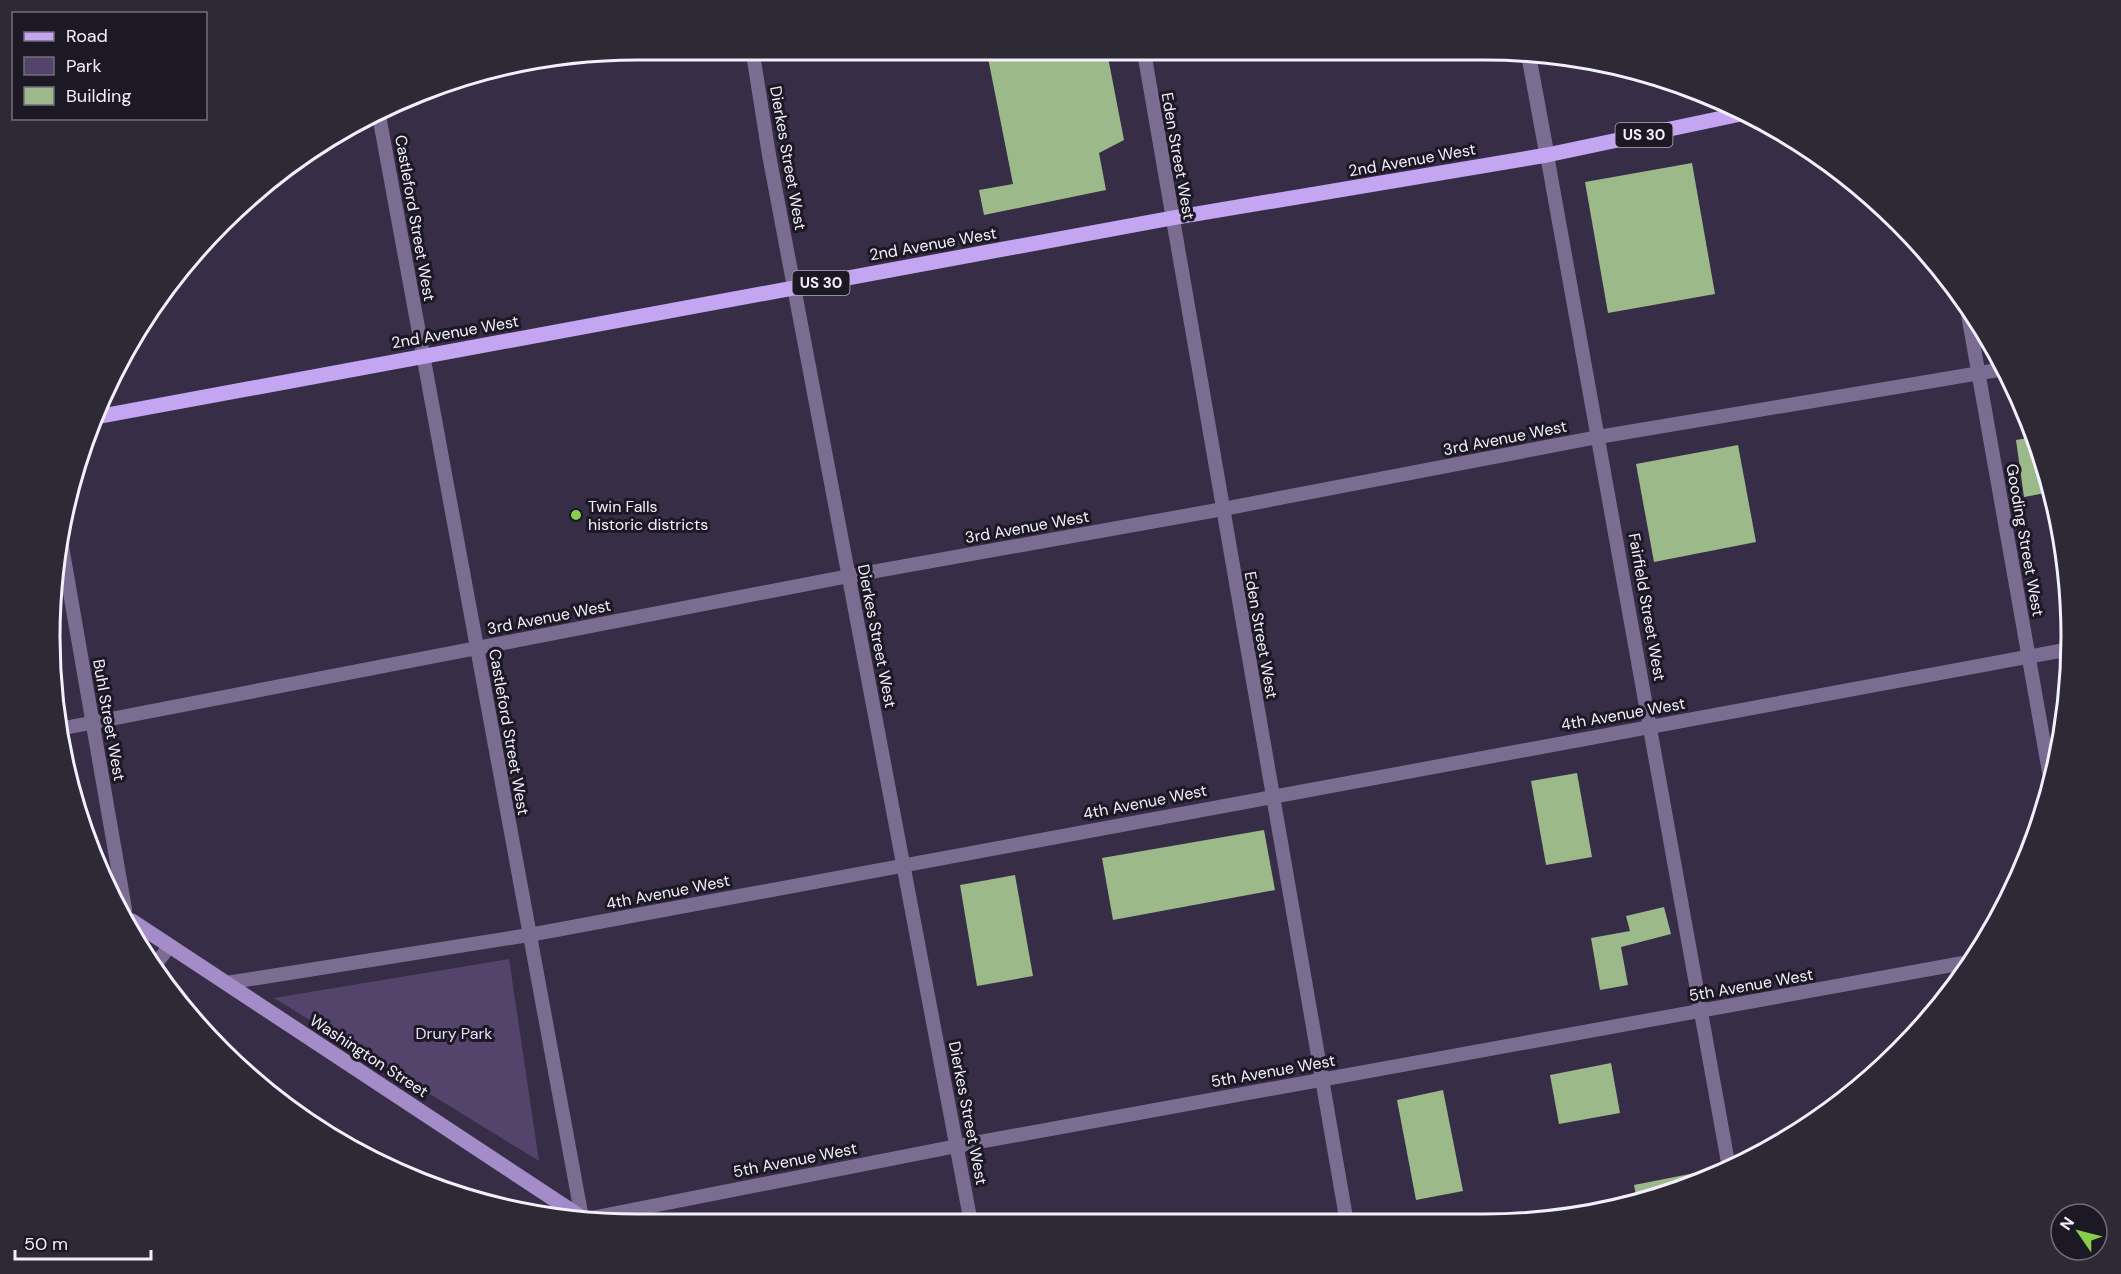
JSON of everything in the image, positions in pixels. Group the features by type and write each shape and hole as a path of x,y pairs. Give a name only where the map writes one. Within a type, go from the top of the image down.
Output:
{"main road":[{"name":"2nd Avenue West","path":"104,415 1172,218 1547,155 1731,116"},
{"name":"Washington Street","path":"136,924 569,1210"}],"street":[{"name":"Dierkes Street West","path":"754,60 969,1214"},
{"name":"Eden Street West","path":"1145,60 1345,1214"},
{"name":"Fairfield Street West","path":"1530,62 1727,1159"},
{"name":"Castleford Street West","path":"380,121 582,1211"},
{"name":"Gooding Street West","path":"1970,326 2047,762"},
{"name":"3rd Avenue West","path":"67,728 849,576 1223,509 1598,437 1995,371"},
{"name":"Buhl Street West","path":"65,564 123,898"},
{"name":"4th Avenue West","path":"226,983 529,934 2061,651"},
{"path":"158,960 169,947"},
{"name":"5th Avenue West","path":"612,1213 957,1146 1960,964"}],"green space":[{"name":"Drury Park","path":"509,959 539,1161 274,998"}],"building":[{"path":"988,60 1109,60 1124,140 1099,153 1106,190 984,215 979,190 1013,184"},
{"path":"1692,163 1715,294 1608,313 1585,182"},
{"path":"2025,438 2042,494 2024,497 2016,440"},
{"path":"1738,445 1756,542 1654,562 1636,464"},
{"path":"1577,773 1592,857 1546,865 1531,781"},
{"path":"1264,830 1275,890 1113,920 1102,858"},
{"path":"1015,875 1033,976 977,986 960,885"},
{"path":"1664,907 1671,934 1621,947 1628,985 1600,990 1591,938 1630,931 1626,916"},
{"path":"1611,1063 1620,1113 1559,1124 1550,1075"},
{"path":"1443,1090 1463,1191 1416,1200 1397,1100"},
{"path":"1699,1172 1636,1193 1634,1185"}],"place":[{"name":"Twin Falls historic districts","path":"576,515"}]}
